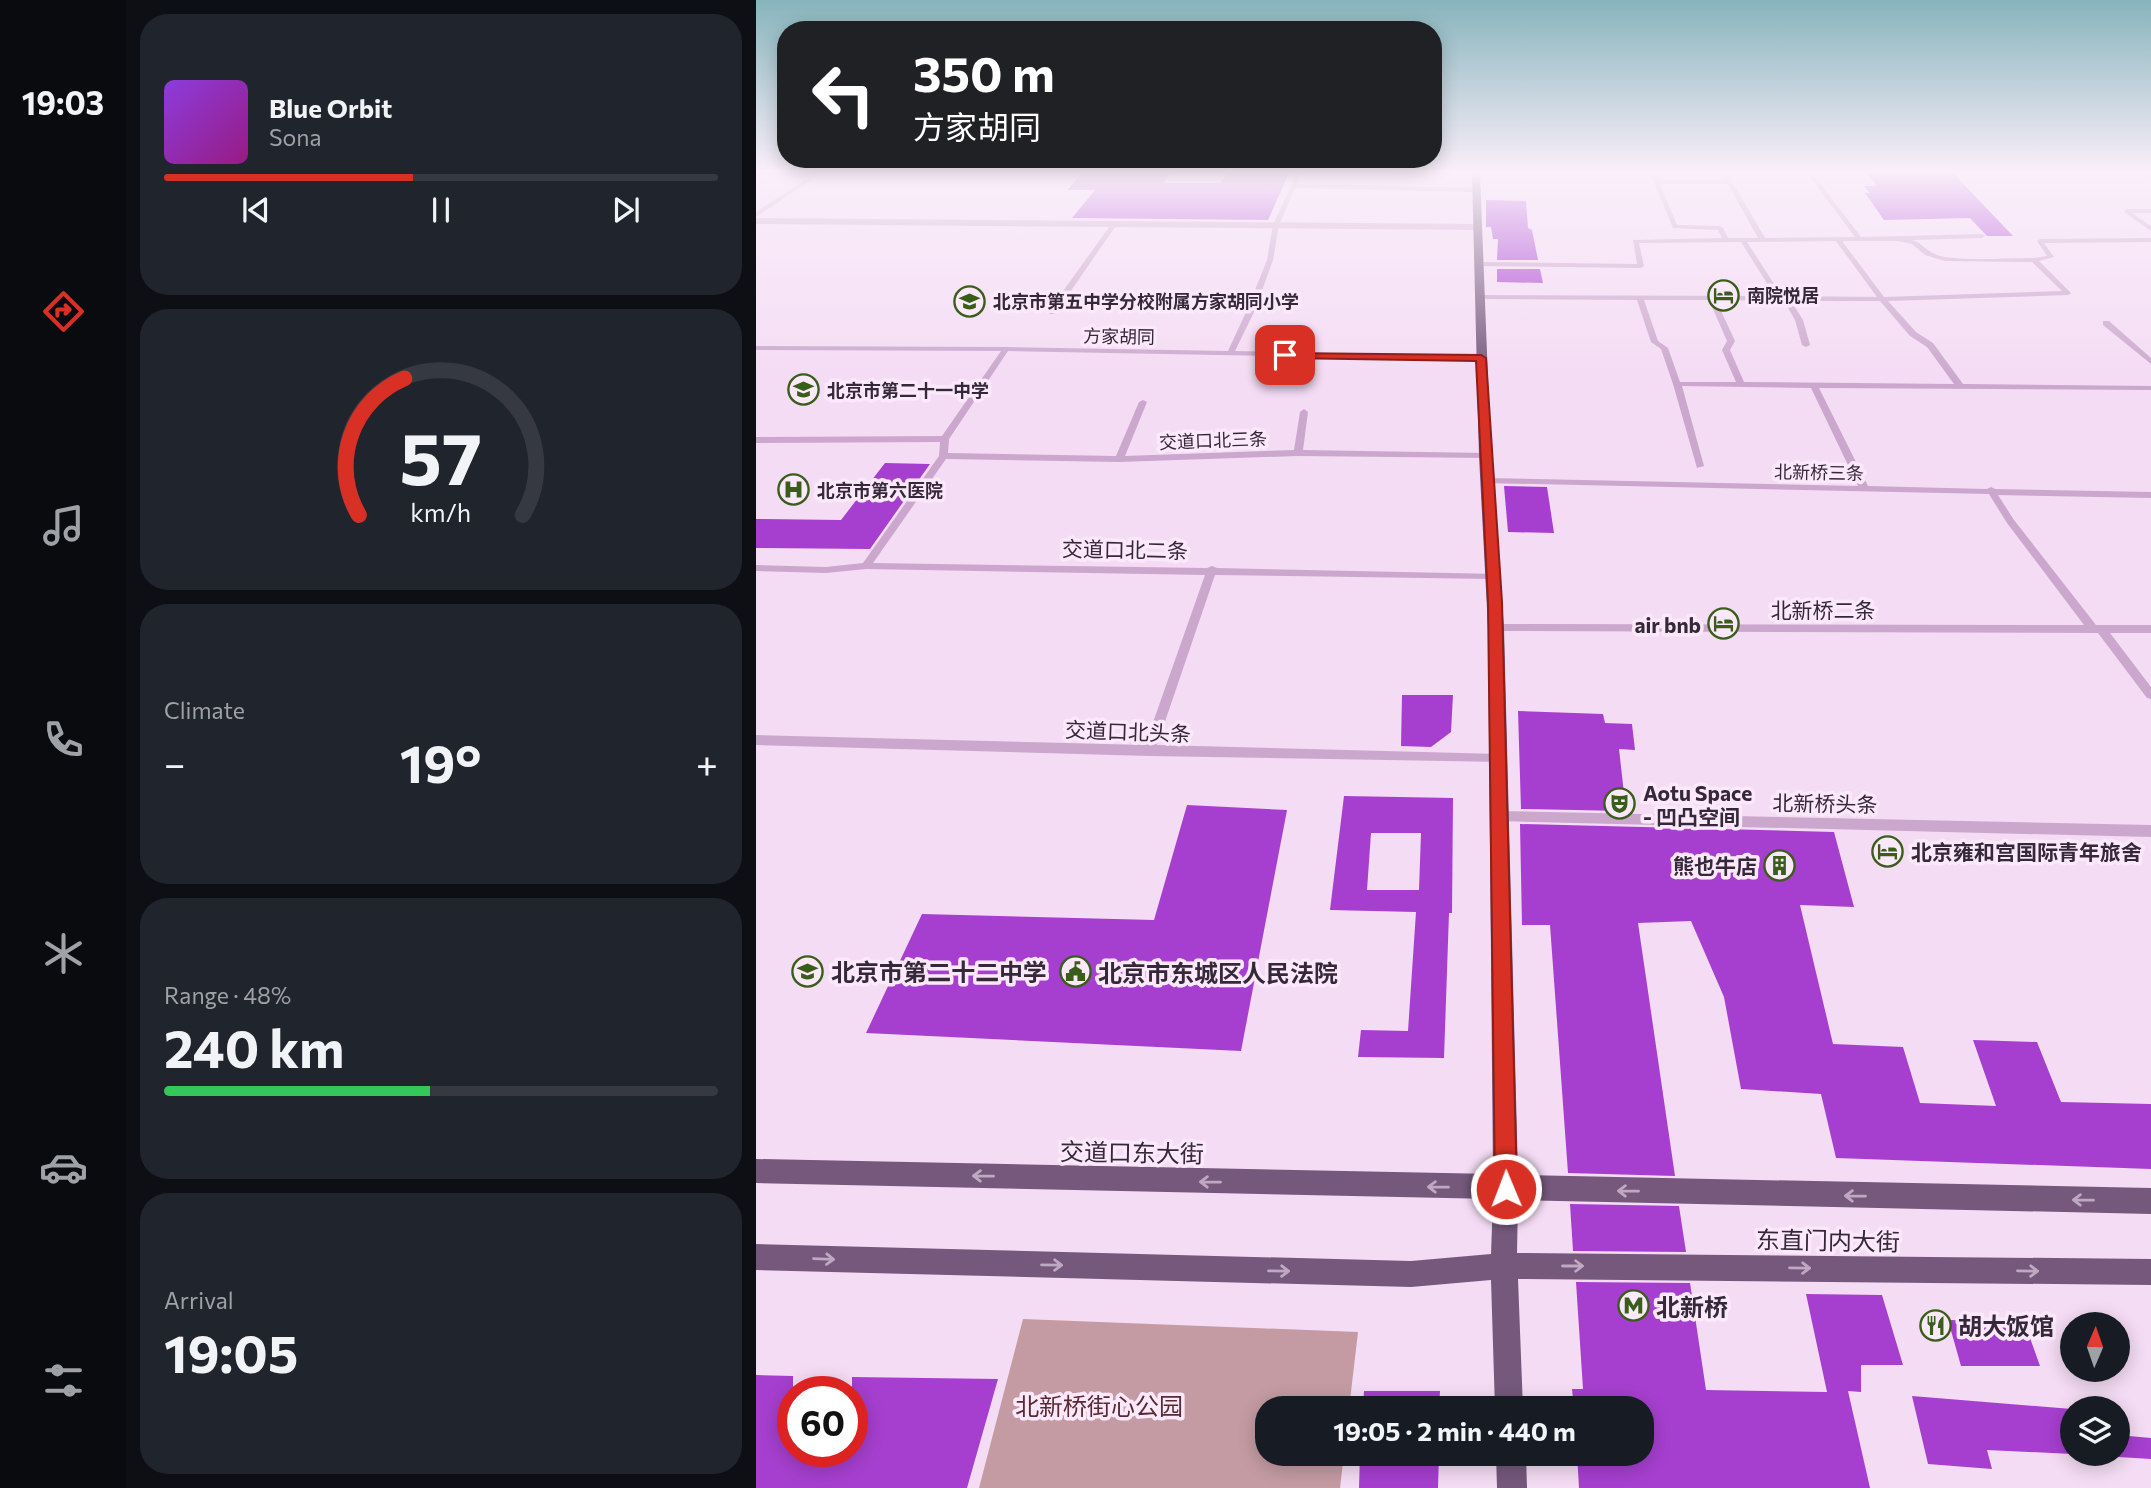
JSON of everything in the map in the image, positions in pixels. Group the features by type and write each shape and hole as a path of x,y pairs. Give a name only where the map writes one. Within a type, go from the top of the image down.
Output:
{"main road":[{"path":"1478,242 1486,481 1496,628 1506,1189 1504,1266 1509,1396"},
{"name":"交道口东大街","path":"756,1171 1506,1189"},
{"name":"东直门内大街","path":"1506,1189 2151,1202"},
{"path":"756,1257 1411,1274 1504,1266"},
{"name":"东直门内大街","path":"1504,1266 2151,1272"},
{"path":"1511,1466 1512,1488"}],"lane":[{"path":"1052,312 1101,242"},
{"path":"1230,354 1251,310 1270,260 1273,242"},
{"path":"1479,264 1641,266 1636,242"},
{"path":"1744,242 1799,320 1806,345"},
{"path":"1840,242 1882,299 1913,334 1930,345 1960,386"},
{"path":"1911,242 1927,254 1945,258 2034,260 2051,257 2041,242"},
{"path":"1479,297 1882,299 2068,293 2034,260"},
{"path":"1640,299 1655,342 1664,348 1677,384 1700,466"},
{"path":"1712,299 1731,341 1726,350 1741,384"},
{"path":"2106,323 2151,362"},
{"name":"方家胡同","path":"756,348 1006,349 1481,358"},
{"path":"866,566 943,456 945,439 1006,349"},
{"path":"1677,384 2150,390"},
{"path":"1814,385 1864,488"},
{"path":"1119,459 1143,402"},
{"path":"1298,453 1304,412"},
{"path":"756,440 945,439"},
{"name":"交道口北三条","path":"943,456 1119,459 1298,453 1485,456"},
{"name":"北新桥三条","path":"1486,481 2151,495"},
{"path":"1991,490 2010,521 2151,695"},
{"name":"交道口北二条","path":"756,568 825,570 866,566 1212,569 1494,576"},
{"path":"1149,751 1212,569"},
{"name":"北新桥二条","path":"1496,628 2151,629"},
{"name":"交道口北头条","path":"756,740 1499,759"},
{"name":"北新桥头条","path":"1498,816 2151,831"}],"green space":[{"name":"北新桥街心公园","path":"1023,1319 1358,1332 1351,1396 1255,1396 1255,1466 1343,1466 1340,1488 979,1488"}],"building":[{"path":"1498,242 1534,242 1538,260 1497,260"},
{"path":"1497,269 1540,269 1543,283 1497,282"},
{"path":"885,463 930,464 870,549 756,548 756,519 841,520"},
{"path":"1504,486 1547,487 1554,533 1508,532"},
{"path":"1402,695 1453,695 1451,732 1431,747 1401,746"},
{"path":"1518,711 1603,714 1605,723 1632,724 1635,750 1619,749 1626,811 1521,809"},
{"path":"1344,796 1453,798 1452,913 1449,913 1444,1058 1358,1057 1361,1030 1408,1031 1416,912 1330,910","holes":["1371,833 1421,833 1419,890 1367,890"]},
{"path":"1187,805 1287,810 1241,1051 866,1033 922,914 1154,920"},
{"path":"1520,824 1834,832 1854,907 1800,905 1833,1044 1903,1047 1920,1103 1996,1106 1973,1040 2037,1042 2061,1102 2151,1104 2151,1169 1836,1158 1821,1094 1741,1089 1724,997 1691,921 1638,923 1675,1176 1568,1173 1550,925 1522,925"},
{"path":"1570,1204 1679,1206 1686,1252 1573,1251"},
{"path":"1576,1282 1690,1283 1706,1390 1827,1392 1806,1294 1882,1295 1903,1365 1861,1365 1861,1392 1848,1391 1870,1488 1579,1488 1578,1466 1654,1466 1654,1396 1573,1396 1572,1389 1583,1389"},
{"path":"1948,1320 2024,1321 2040,1366 1961,1366"},
{"path":"756,1375 793,1376 777,1376 777,1467 868,1467 868,1377 998,1379 967,1488 756,1488"},
{"path":"1364,1391 1440,1391 1440,1396 1364,1396"},
{"path":"1912,1396 2060,1408 2060,1453 1987,1450 1992,1469 1928,1464"},
{"path":"2130,1436 2151,1438 2151,1459 2130,1458"},
{"path":"1360,1466 1439,1466 1438,1488 1359,1488"}],"place":[{"name":"南院悦居","path":"1724,295"},
{"name":"北京市第五中学分校附属方家胡同小学","path":"970,301"},
{"name":"北京市第二十一中学","path":"804,390"},
{"name":"北京市第六医院","path":"794,490"},
{"name":"air bnb","path":"1724,624"},
{"name":"Aotu Space - 凹凸空间","path":"1620,804"},
{"name":"北京雍和宫国际青年旅舍","path":"1888,851"},
{"name":"熊也牛店","path":"1780,865"},
{"name":"北京市第二十二中学","path":"808,971"},
{"name":"北京市东城区人民法院","path":"1075,972"},
{"name":"北新桥","path":"1633,1306"},
{"name":"胡大饭馆","path":"1935,1325"}],"route":[{"path":"1285,355 1481,358 1495,602 1506,1189"}]}
